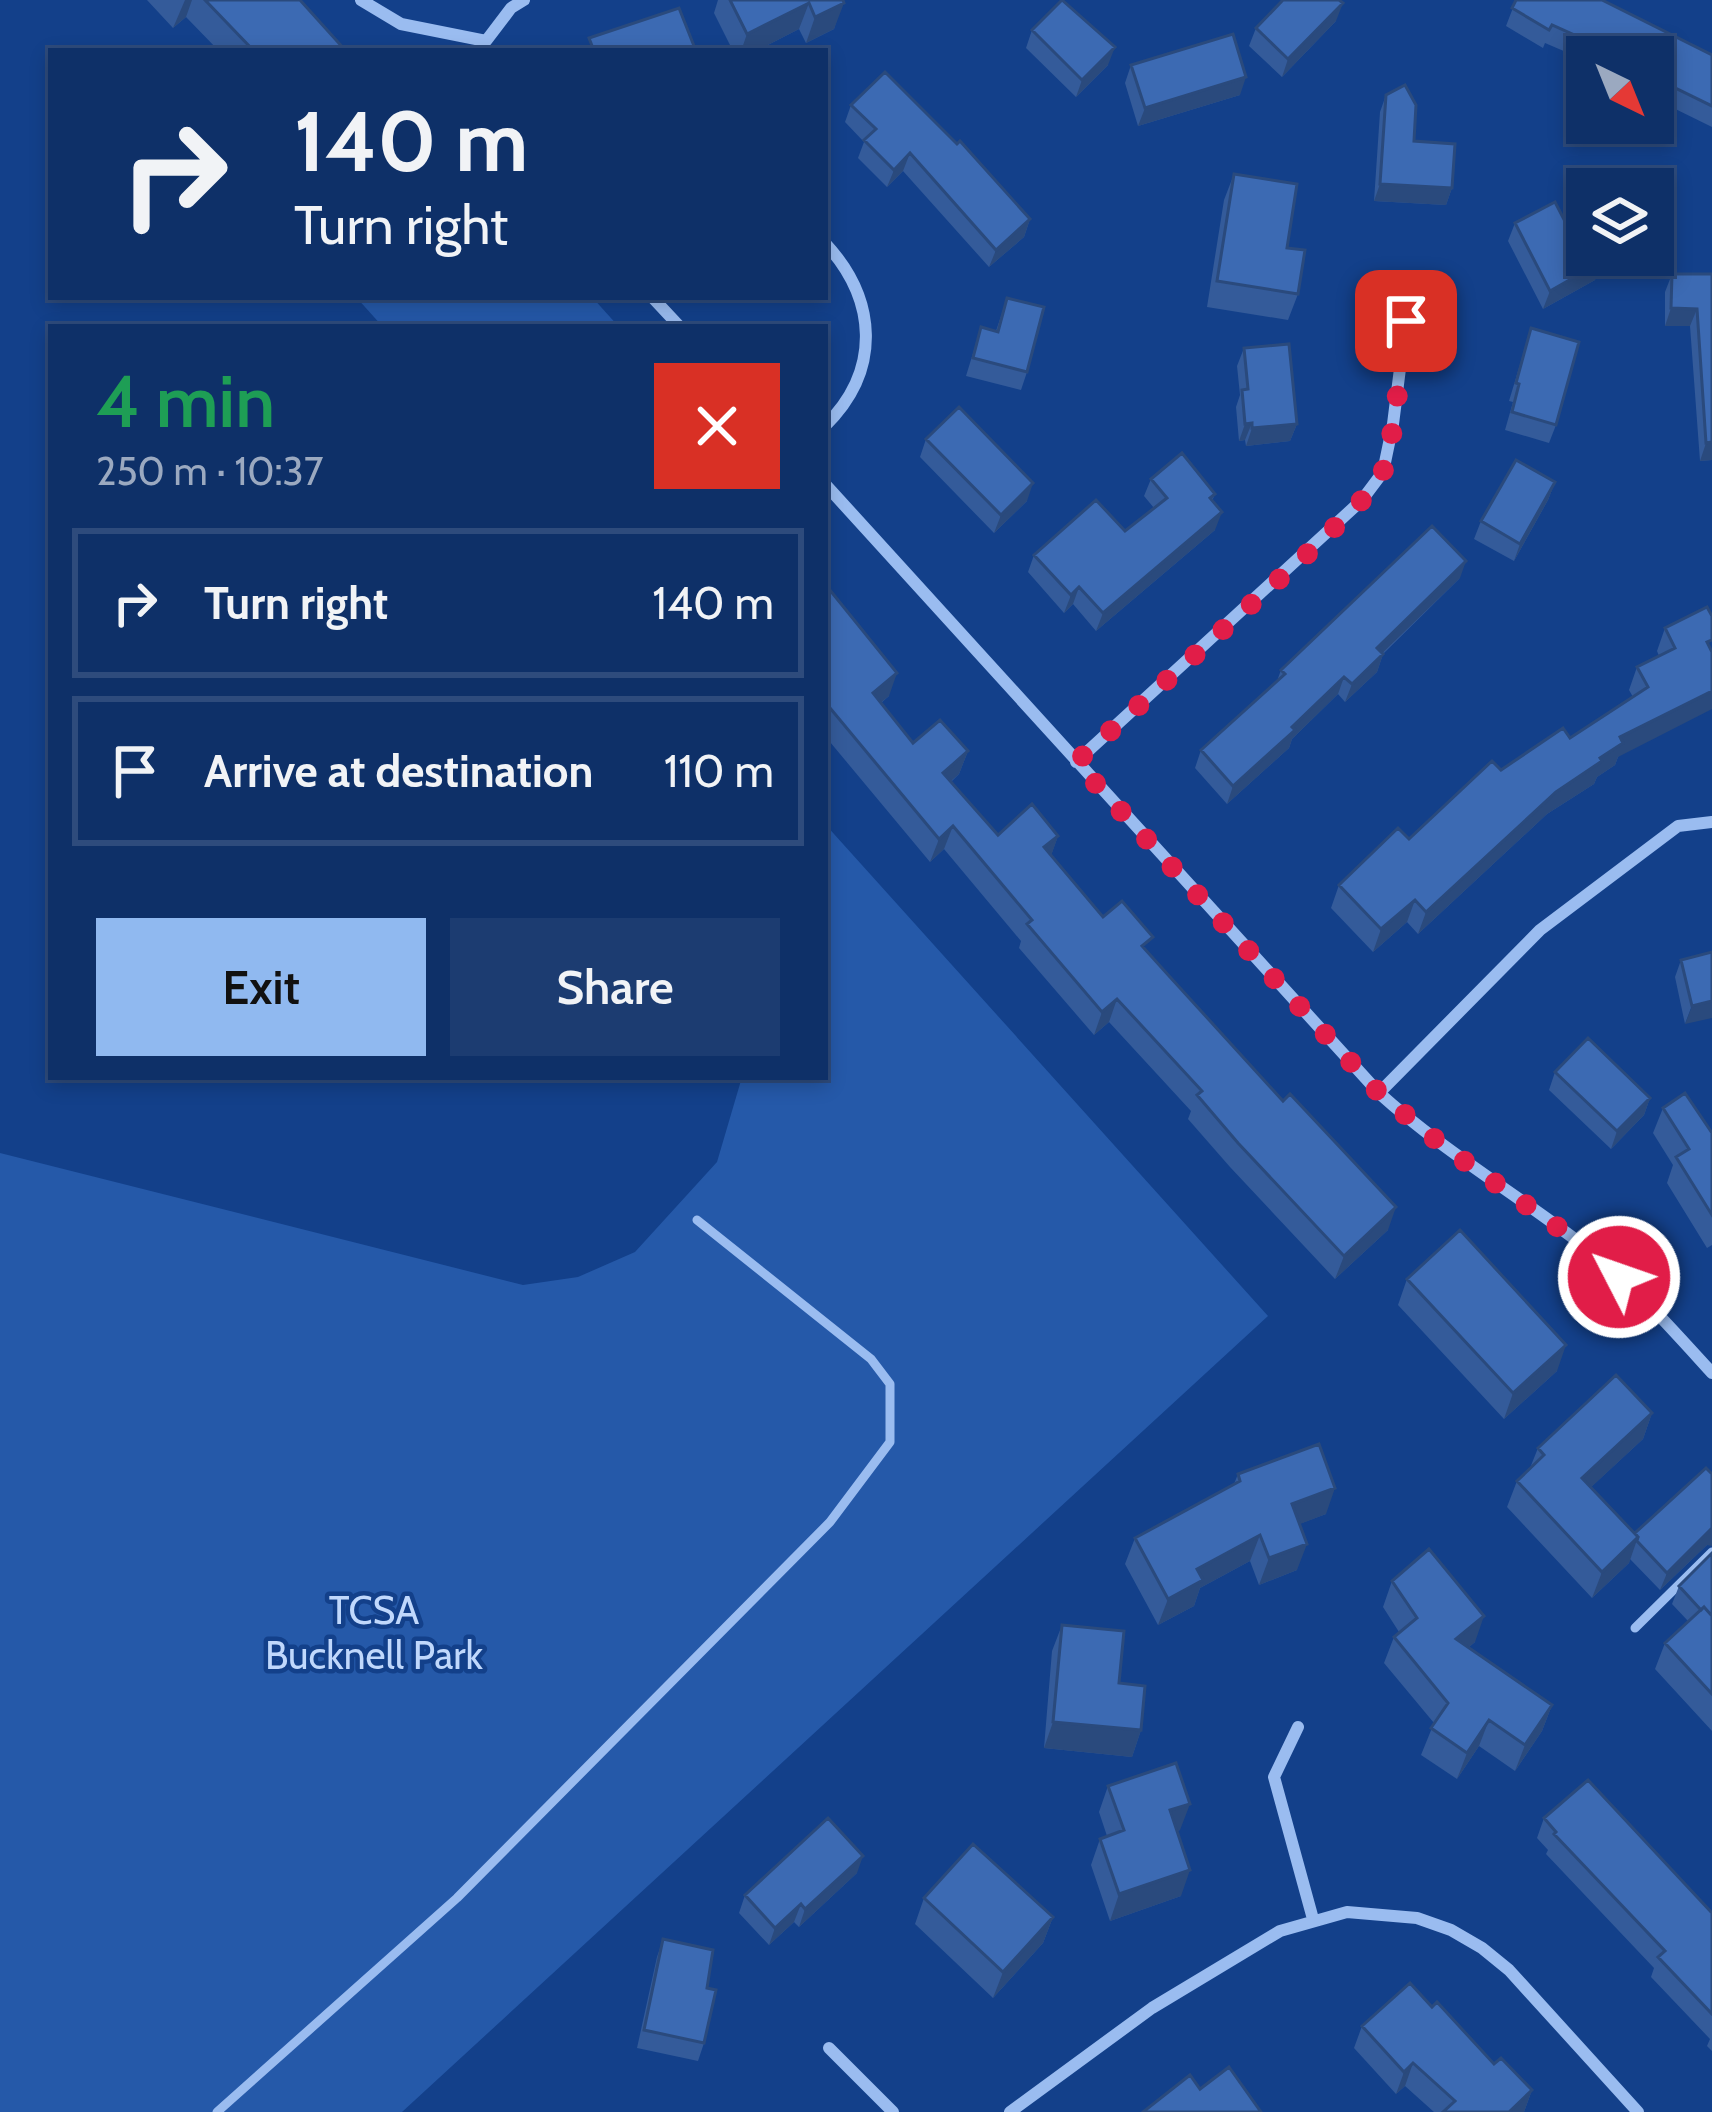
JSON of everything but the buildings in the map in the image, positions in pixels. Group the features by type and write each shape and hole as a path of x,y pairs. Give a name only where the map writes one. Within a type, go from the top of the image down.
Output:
{"street":[{"path":"361,0 401,24 486,46 511,8 524,0"},
{"path":"828,247 861,292 867,324 863,364 841,410 828,423"},
{"path":"655,300 677,324"},
{"path":"1076,762 1316,546 1383,472 1394,424 1406,321"},
{"path":"828,487 1379,1093 1447,1149 1583,1245 1712,1372"},
{"path":"1379,1093 1540,930 1678,826 1712,822"},
{"path":"1298,1726 1274,1777 1312,1919"},
{"path":"1010,2112 1152,2008 1280,1931 1347,1912 1418,1918 1482,1948 1509,1970 1638,2112"},
{"path":"829,2048 893,2112"}],"lane":[{"path":"217,2112 457,1898 814,1538 890,1442 890,1384 871,1359 697,1220"},
{"path":"1635,1628 1712,1552"}],"green space":[{"path":"359,300 595,300 616,324 380,324"},
{"name":"TCSA Bucknell Park","path":"828,827 1268,1316 402,2112 0,2112 0,1153 523,1285 578,1277 635,1252 717,1162 741,1080 828,1080"}],"route":[{"path":"1406,321 1394,424 1383,472 1316,546 1076,762 1379,1093 1619,1277"}]}
